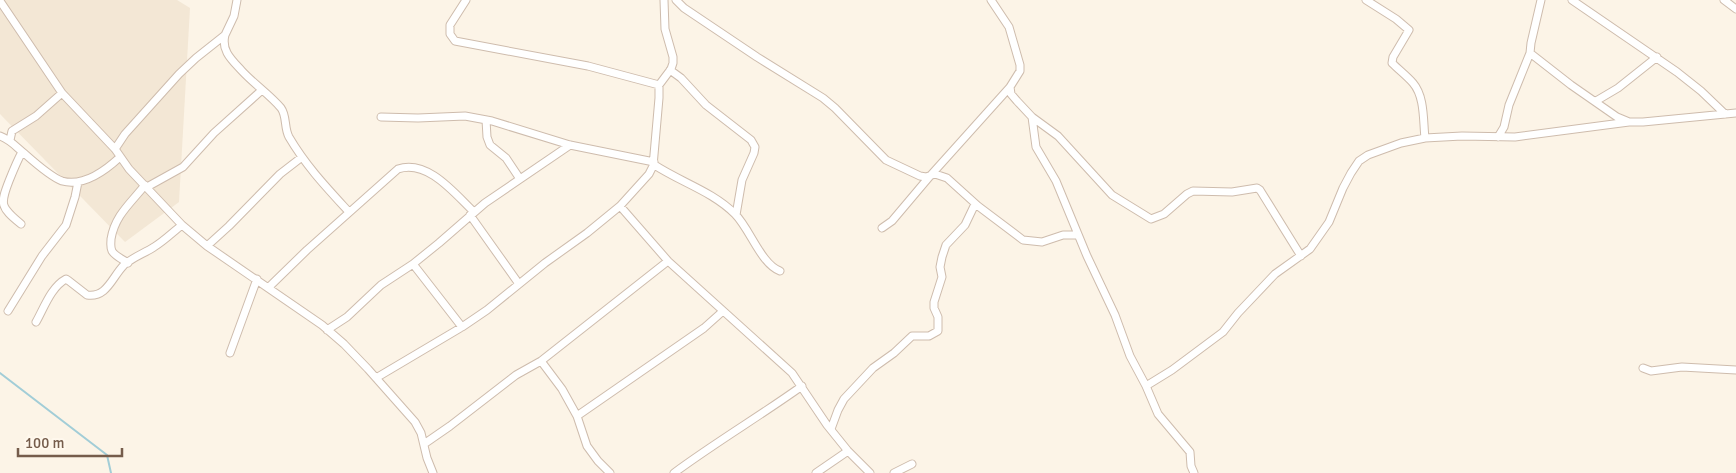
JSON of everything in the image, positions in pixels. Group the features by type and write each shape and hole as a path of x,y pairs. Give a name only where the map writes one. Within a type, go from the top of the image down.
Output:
{"street":[{"path":"466,0 450,25 450,34 455,41 588,66 659,85"},
{"path":"376,378 487,310 587,234 620,206 649,174 654,163 659,85 670,70 673,57 665,29 664,0"},
{"path":"676,0 684,8 711,24 757,57 823,98 886,160 920,176 939,174 947,178 975,204 1023,240 1042,242 1064,235 1078,235"},
{"path":"882,228 892,221 1010,87 1020,71 1009,28 991,0"},
{"path":"1366,0 1396,19 1409,30 1393,56 1392,63 1417,89 1421,104 1425,138"},
{"path":"1498,136 1504,127 1509,105 1530,53 1541,0"},
{"path":"1572,0 1657,57 1702,91 1725,114"},
{"path":"1724,0 1736,9"},
{"path":"0,1 62,93 129,169 182,225 207,246 257,279 327,330 344,344 376,378 415,422 421,433 433,473"},
{"path":"236,1 234,16 223,42 226,53 283,110 285,128 302,157 321,183 330,190 349,212"},
{"path":"114,150 125,134 179,74 225,35"},
{"path":"1530,53 1571,85 1618,117 1629,122"},
{"path":"1596,102 1618,88 1657,57"},
{"path":"670,70 681,78 706,105 754,144 754,153 742,180 736,215"},
{"path":"1010,87 1011,94 1032,116 1058,136 1112,194 1151,218 1164,214 1193,191 1222,192 1252,188 1260,190 1301,256"},
{"path":"128,263 112,251 110,242 114,224 131,201 146,186 182,167 214,133 262,90"},
{"path":"10,140 12,131 36,116 62,93"},
{"path":"1146,386 1218,337 1275,274 1301,256 1319,238 1329,222 1343,188 1359,161 1368,155 1425,138 1515,137 1629,122 1700,118 1736,113"},
{"path":"382,117 418,118 461,115 486,120 570,145 654,163 666,173 714,196 736,215 752,237 760,253 771,266 780,271"},
{"path":"1032,116 1036,147 1056,181 1078,235 1115,315 1130,356 1158,414 1190,452 1191,466 1194,473"},
{"path":"486,120 487,137 490,145 506,158 520,179"},
{"path":"0,136 10,140 22,152 55,177 66,181 78,182 95,176 112,165 120,157"},
{"path":"327,330 347,317 381,285 413,264 472,213 570,145"},
{"path":"21,224 8,212 2,201 3,193 22,152"},
{"path":"207,246 280,174 302,157"},
{"path":"269,288 307,250 349,212 366,200 398,169 410,167 421,169 439,179 472,213 519,284"},
{"path":"8,311 42,256 66,225 78,182"},
{"path":"830,429 844,399 873,368 894,354 912,336 932,335 938,331 938,317 934,308 934,302 942,277 940,267 942,257 946,244 965,225 975,204"},
{"path":"620,206 668,261 792,372 830,429 870,473"},
{"path":"36,322 52,292 62,281 69,281 87,295 98,295 107,288 123,267 182,225"},
{"path":"424,444 516,375 541,361 668,261"},
{"path":"413,264 462,327"},
{"path":"230,353 257,279"},
{"path":"577,416 704,328 723,311"},
{"path":"541,361 562,389 577,416 587,446 610,473"},
{"path":"1643,368 1652,371 1682,367 1736,370"},
{"path":"674,473 709,447 759,416 802,386"},
{"path":"816,473 848,451"},
{"path":"894,473 912,464"}],"shaded area":[{"path":"0,0 177,0 190,8 179,202 125,242 0,114"}],"waterway":[{"path":"0,373 107,455 111,473"}]}
